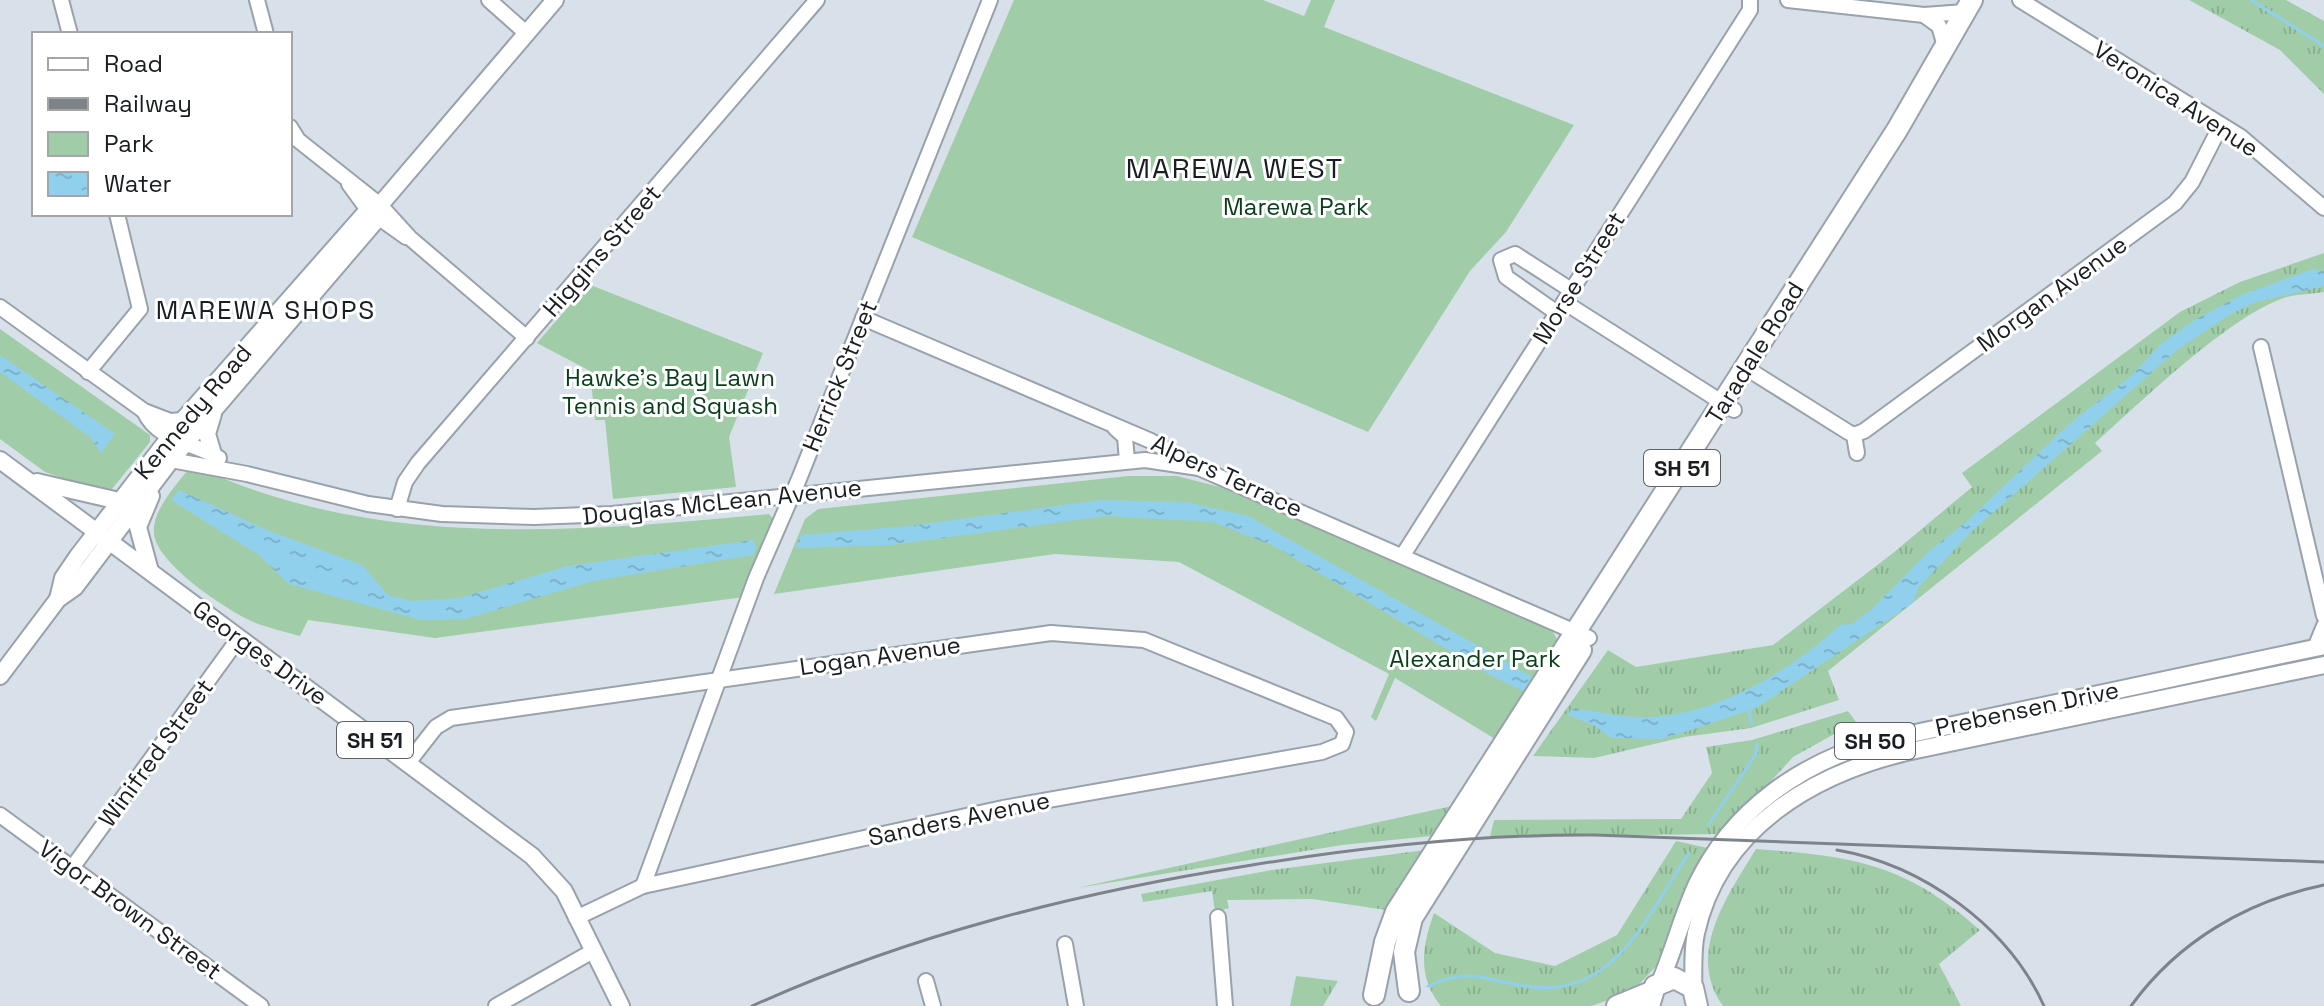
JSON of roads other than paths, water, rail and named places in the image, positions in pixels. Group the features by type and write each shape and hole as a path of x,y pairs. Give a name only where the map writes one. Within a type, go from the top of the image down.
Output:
{"highway":[{"name":"Taradale Road","path":"1751,371 1906,138 1987,0"},
{"name":"Taradale Road","path":"1415,1001 1404,952 1412,918 1584,635 1751,371 1968,6"},
{"name":"Taradale Road","path":"1370,1002 1396,912 1584,635"},
{"name":"SH 50","path":"1653,993 1674,978 1697,1000"},
{"name":"SH 51","path":"1370,1002 1391,986 1415,1001"},
{"path":"1617,1006 1653,993"}],"main road":[{"name":"Kennedy Road","path":"0,676 58,599 63,578 159,476 375,211 555,0"},
{"name":"Kennedy Road","path":"102,536 119,501 183,420 375,211"},
{"path":"213,454 207,434 218,402"},
{"name":"Georges Drive","path":"0,460 538,862 564,891 621,1006"},
{"path":"150,571 138,527 159,476"},
{"path":"27,480 119,501"},
{"name":"Prebensen Drive","path":"1653,993 1697,883 1724,840 1777,787 1816,763 1878,741 2319,647"},
{"name":"Prebensen Drive","path":"1697,1000 1696,933 1727,863 1761,822 1826,778 1851,767 1911,751 2324,665"}],"street":[{"path":"61,0 69,32"},
{"path":"257,0 265,32"},
{"path":"489,0 526,33"},
{"name":"Higgins Street","path":"397,509 405,482 418,463 817,0"},
{"name":"Herrick Street","path":"643,886 718,680 990,0"},
{"name":"Morse Street","path":"1403,555 1750,10 1750,0"},
{"path":"1788,0 1924,15 1968,6"},
{"name":"Veronica Avenue","path":"2020,0 2241,137 2324,208"},
{"path":"1924,15 1939,26 1945,46"},
{"name":"Morgan Avenue","path":"1854,435 1875,424 2175,203 2192,182 2221,125"},
{"path":"292,130 298,140 375,211 527,338"},
{"path":"88,372 140,309 117,216"},
{"path":"1564,302 1729,406"},
{"path":"0,307 144,411 170,421 183,420"},
{"name":"Alpers Terrace","path":"863,318 1151,441 1199,468 1584,635"},
{"path":"2261,347 2324,616"},
{"path":"1751,371 1854,435 1857,453"},
{"path":"144,411 148,422 168,438"},
{"path":"1115,428 1125,437 1127,461"},
{"name":"Douglas McLean Avenue","path":"168,438 213,454 247,474"},
{"name":"Douglas McLean Avenue","path":"171,460 247,474 340,499 397,509 473,516 562,517 1127,461 1162,460 1199,468"},
{"path":"2319,647 2324,626"},
{"name":"Logan Avenue","path":"407,764 436,727 451,718 1051,633 1125,637 1160,645 1336,718 1343,725 1345,739"},
{"name":"Winifred Street","path":"72,868 239,638"},
{"name":"Sanders Avenue","path":"576,918 643,886 1003,808 1322,752 1338,747 1345,739"},
{"name":"Vigor Brown Street","path":"0,815 261,1006"},
{"path":"1218,917 1225,1006"},
{"path":"1065,944 1076,1006"},
{"path":"496,1006 593,951"},
{"path":"926,981 933,1006"}],"water":[{"path":"2313,269 2324,271 2324,286 2256,302 2229,315 2177,350 1970,533 1918,588 1913,603 1756,708 1660,739 1611,738 1595,726 1568,715 1571,709 1636,717 1679,714 1729,698 1778,672 1840,625 1852,624 1870,611 1928,552 1966,522 2069,424 2131,376 2161,344 2193,321 2241,295"},
{"path":"0,355 115,434 101,453 90,437 0,372"},
{"path":"179,490 267,530 362,565 388,595 411,601 459,598 568,566 753,540 756,548 753,555 593,581 465,619 421,620 289,584 259,555 171,500"},
{"path":"1101,500 1186,502 1248,516 1512,665 1533,678 1535,684 1525,692 1488,674 1274,546 1213,522 1106,516 891,545 795,548 801,535 909,526"}],"waterway":[{"path":"2251,0 2324,46"},
{"path":"1748,708 1752,724"},
{"path":"1709,824 1756,754 1757,744"},
{"path":"1428,986 1463,976 1551,988 1578,982 1602,969 1622,951 1640,929 1689,853"}],"railway":[{"path":"752,1006 872,958 1056,903 1246,866 1420,843 1595,835 2324,862"},
{"path":"1837,850 1901,869 1959,904 2009,950 2044,1006"},
{"path":"2131,1006 2170,962 2216,927 2268,902 2324,885"}],"district":[{"name":"MAREWA WEST","path":"1235,168"},
{"name":"MAREWA SHOPS","path":"266,310"}],"park label":[{"name":"Marewa Park","path":"1296,207"},
{"name":"Hawke's Bay Lawn Tennis and Squash","path":"670,392"},
{"name":"Alexander Park","path":"1475,659"}]}
